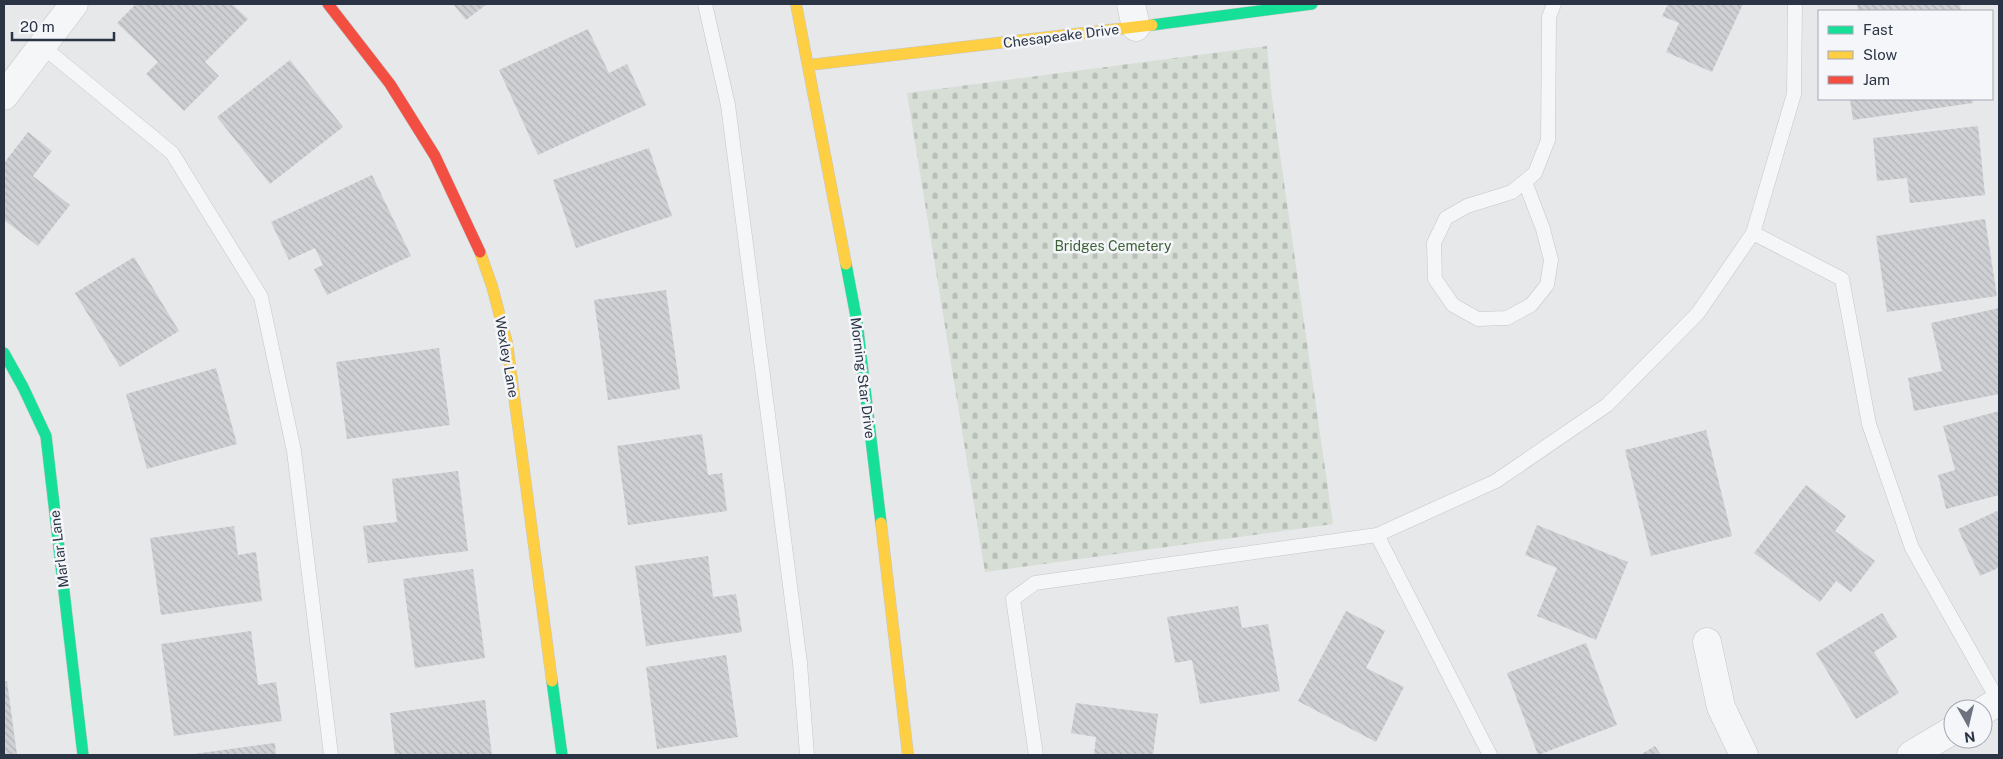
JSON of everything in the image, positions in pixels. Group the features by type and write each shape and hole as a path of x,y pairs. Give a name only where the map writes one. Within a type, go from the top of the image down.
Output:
{"street":[{"path":"4,96 74,4"},
{"name":"Wexley Lane","path":"328,4 390,84 435,156 478,246 492,286 507,343 562,755"},
{"name":"Morning Star Drive","path":"796,4 857,322 908,755"},
{"name":"Chesapeake Drive","path":"809,65 1133,15 1312,4"},
{"name":"Marlar Lane","path":"4,353 23,387 46,436 83,755"},
{"path":"1707,642 1721,707 1744,755"},
{"path":"1911,755 1943,736"}],"lane":[{"path":"705,4 728,105 800,663 807,755"},
{"path":"1525,182 1543,229 1551,260 1547,285 1531,305 1507,318 1478,318 1453,305 1434,279 1434,243 1446,218 1467,206 1512,192 1535,173 1548,140 1549,17 1554,4"},
{"path":"1036,755 1013,599 1035,583 1377,535 1496,480 1607,405 1698,313 1753,234 1794,94 1795,4"},
{"path":"42,46 172,153 261,297 294,450 331,755"},
{"path":"1753,234 1842,279 1869,424 1912,548 1999,701"},
{"path":"1377,535 1490,755"}],"green space":[{"name":"Bridges Cemetery","path":"1267,46 1272,99 1333,524 985,572 907,93"}],"building":[{"path":"136,4 232,4 248,19 205,62 219,76 184,111 146,74 158,62 117,23"},
{"path":"453,4 487,4 466,20"},
{"path":"1668,4 1743,4 1712,72 1666,52 1679,23 1662,16"},
{"path":"1857,4 1960,4 1961,10 1858,10"},
{"path":"588,29 609,73 627,64 646,105 538,155 499,70"},
{"path":"290,60 343,127 270,184 217,117"},
{"path":"1850,100 1972,100 1973,103 1853,120"},
{"path":"1978,126 1985,195 1910,203 1907,178 1877,181 1873,138"},
{"path":"28,132 52,151 33,176 70,205 38,246 4,220 4,163"},
{"path":"649,148 672,216 576,248 553,180"},
{"path":"372,175 411,256 327,295 314,269 323,265 315,248 289,260 271,222"},
{"path":"1985,219 1997,296 1887,312 1876,236"},
{"path":"134,257 179,331 120,367 75,293"},
{"path":"666,290 680,389 608,400 594,300"},
{"path":"1999,308 1999,394 1914,411 1908,378 1942,371 1931,323"},
{"path":"439,348 450,425 347,439 336,362"},
{"path":"216,368 237,444 147,469 126,394"},
{"path":"1999,411 1999,495 1946,509 1938,475 1955,470 1943,426"},
{"path":"1706,430 1732,536 1651,556 1625,450"},
{"path":"702,434 708,475 722,473 727,511 628,525 617,446"},
{"path":"458,471 468,551 368,563 363,526 397,522 392,479"},
{"path":"1806,485 1846,516 1835,531 1875,561 1851,592 1836,581 1820,602 1754,553"},
{"path":"1997,511 1999,516 1999,571 1998,568 1980,576 1958,529"},
{"path":"1537,525 1628,562 1596,640 1537,616 1557,568 1525,555"},
{"path":"234,526 238,555 256,552 262,601 161,615 150,538"},
{"path":"708,556 713,597 736,594 742,632 646,646 635,566"},
{"path":"473,569 485,658 415,668 403,579"},
{"path":"1238,606 1242,628 1268,624 1280,691 1200,704 1192,660 1175,663 1167,617"},
{"path":"1346,611 1385,631 1366,668 1404,687 1376,742 1298,701"},
{"path":"1882,613 1897,637 1874,652 1899,693 1856,719 1816,653"},
{"path":"251,631 258,685 276,682 282,721 174,736 161,644"},
{"path":"1586,643 1617,725 1538,755 1507,673"},
{"path":"726,655 738,737 657,749 646,667"},
{"path":"7,681 17,755 4,755 4,682"},
{"path":"485,700 492,755 395,755 390,713"},
{"path":"1076,703 1158,714 1153,755 1094,755 1096,737 1071,733"},
{"path":"275,743 276,755 194,755 194,754"},
{"path":"1655,746 1661,755 1640,755"}],"traffic: fast":[{"path":"1152,25 1312,4"},
{"path":"846,264 857,322 881,523"},
{"path":"4,353 23,387 46,436 83,755"},
{"path":"552,681 562,755"}],"traffic: slow":[{"path":"796,4 846,264"},
{"path":"809,65 1152,25"},
{"path":"480,252 492,286 507,343 552,681"},
{"path":"881,523 908,755"}],"traffic: jam":[{"path":"328,4 390,84 435,156 480,252"}]}
